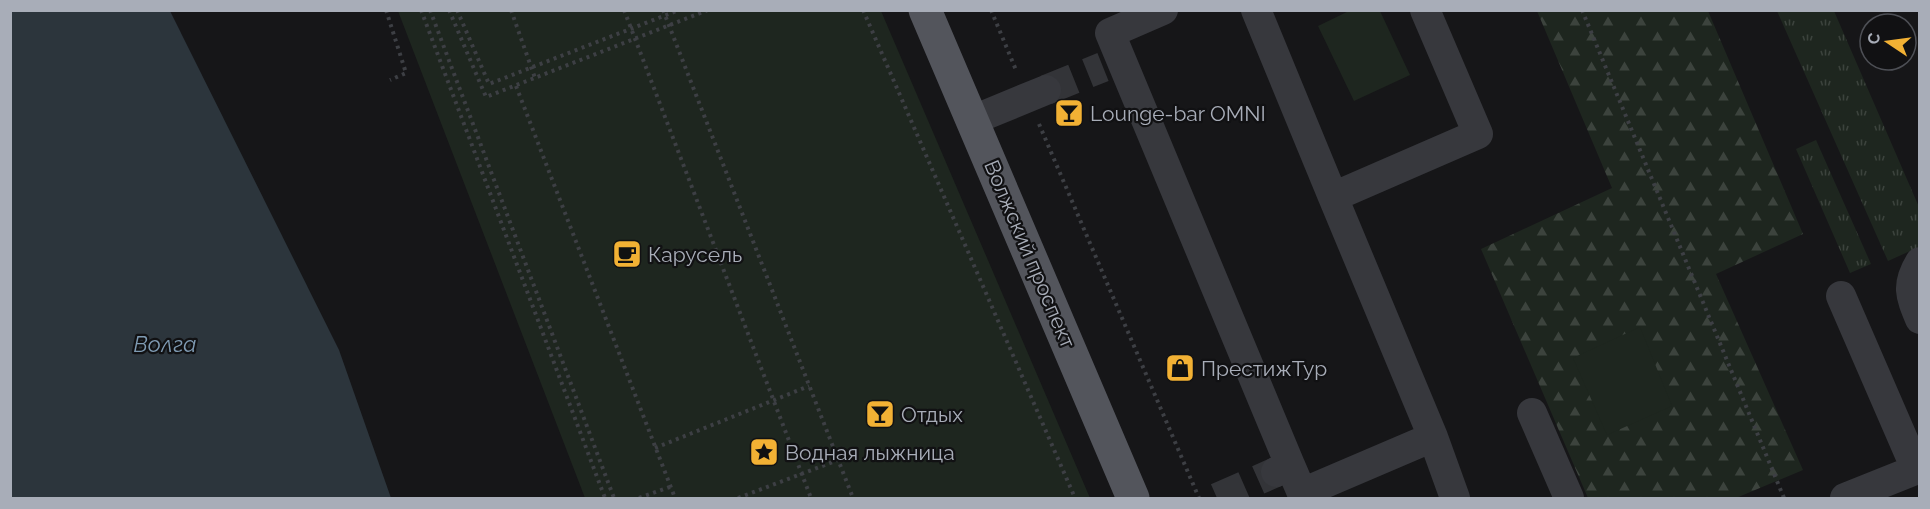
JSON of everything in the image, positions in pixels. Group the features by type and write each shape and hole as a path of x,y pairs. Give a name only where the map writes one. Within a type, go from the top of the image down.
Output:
{"main road":[{"name":"Волжский проспект","path":"925,10 1133,498"}],"street":[{"path":"1163,10 1110,33 1112,63 1283,469 1302,493 1433,437"},
{"path":"1256,10 1433,437 1455,498"},
{"path":"1333,197 1478,134 1425,10"},
{"path":"973,120 1037,94"},
{"path":"1920,262 1910,278 1912,298 1920,319"},
{"path":"1841,296 1918,468 1845,498"},
{"path":"1532,413 1569,498"}],"path":[{"path":"386,10 406,73 390,80"},
{"path":"421,10 605,498"},
{"path":"430,10 614,498"},
{"path":"449,10 486,97 708,10"},
{"path":"457,10 489,84 632,29 664,13 679,10"},
{"path":"511,10 535,78"},
{"path":"624,10 811,498"},
{"path":"864,10 1075,498"},
{"path":"991,10 1037,94 1199,498"},
{"path":"1582,10 1784,498"},
{"path":"664,13 853,498"},
{"path":"516,86 675,498"},
{"path":"655,448 809,386"},
{"path":"738,498 838,460"},
{"path":"639,498 670,486"}],"green space":[{"path":"1351,10 1380,11 1410,75 1354,101 1318,26"},
{"path":"398,11 881,11 1090,498 585,498"},
{"path":"1537,11 1708,11 1803,234 1716,274 1803,470 1736,498 1588,498 1481,249 1612,188"},
{"path":"1777,11 1834,11 1858,66 1858,72 1860,72 1919,207 1919,247 1888,261"},
{"path":"1816,140 1871,264 1850,273 1796,149"},
{"path":"1640,327 1672,406 1607,435 1573,358"}],"water":[{"name":"Волга","path":"10,11 170,11 339,350 391,498 11,498"}],"tunnel":[{"path":"1046,90 1103,67"},
{"path":"1217,498 1276,472"}],"place":[{"name":"Lounge-bar OMNI","path":"1069,113"},
{"name":"Карусель","path":"627,254"},
{"name":"ПрестижТур","path":"1180,368"},
{"name":"Отдых","path":"880,414"},
{"name":"Водная лыжница","path":"764,452"}]}
